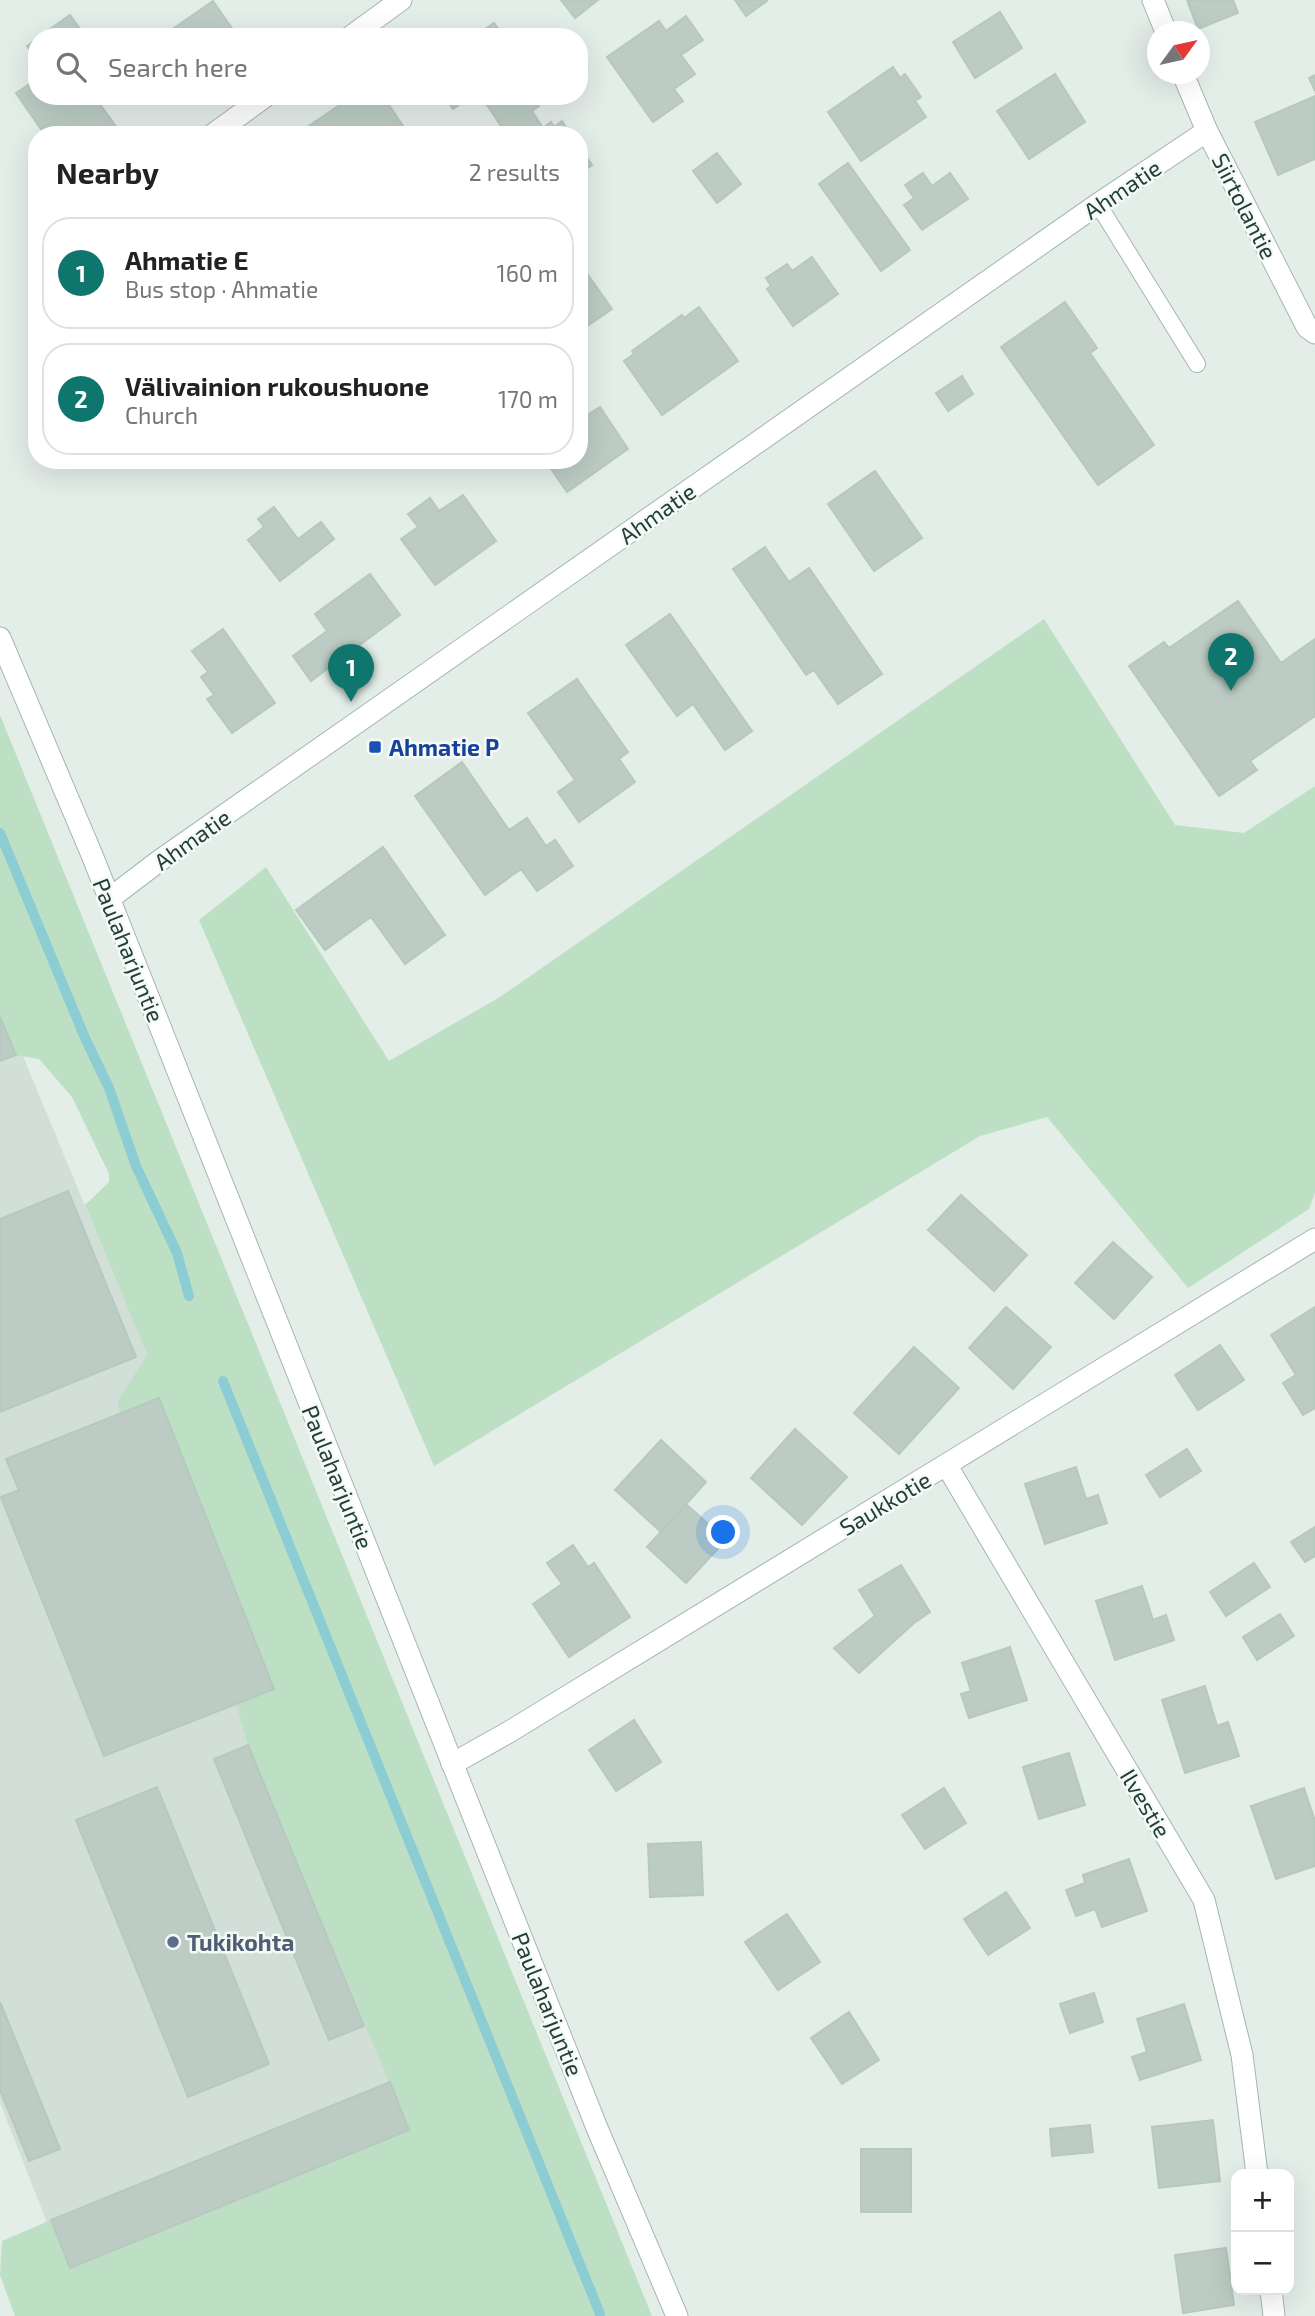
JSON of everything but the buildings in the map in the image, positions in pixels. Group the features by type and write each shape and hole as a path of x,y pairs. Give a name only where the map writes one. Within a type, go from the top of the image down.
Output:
{"street":[{"path":"362,28 401,0"},
{"path":"1153,0 1162,21"},
{"name":"Siirtolantie","path":"1187,84 1207,131 1307,327 1315,333"},
{"path":"224,126 254,105"},
{"name":"Ahmatie","path":"109,899 1098,204 1207,131"},
{"name":"Paulaharjuntie","path":"0,638 109,899 597,2128 677,2316"},
{"name":"Saukkotie","path":"452,1764 947,1466 1315,1239"},
{"name":"Ilvestie","path":"947,1466 1204,1900 1242,2055 1256,2169"},
{"path":"1272,2295 1274,2316"}],"lane":[{"path":"1098,204 1197,364"}],"shaded area":[{"path":"0,1001 147,1355 277,1696 413,2132 67,2273 0,2103"}],"green space":[{"path":"1044,619 1175,825 1244,833 1315,786 1315,1193 1309,1209 1188,1288 1047,1117 980,1136 434,1466 199,920 266,867 389,1061 500,997"},
{"path":"0,715 652,2316 15,2316 0,2275 2,2241 51,2220 71,2268 409,2130 248,1745 236,1704 274,1688 159,1399 120,1414 118,1401 147,1355 85,1205 109,1182 109,1174 72,1097 39,1059 16,1055 0,1017"}],"waterway":[{"path":"0,833 85,1038 109,1088 136,1166 177,1253 189,1296"},
{"path":"223,1381 600,2314"}],"place":[{"name":"Välivainion rukoushuone","path":"1231,691"},
{"name":"Ahmatie E","path":"351,702"},
{"name":"Ahmatie P","path":"375,747"},
{"name":"Tukikohta","path":"173,1942"}]}
